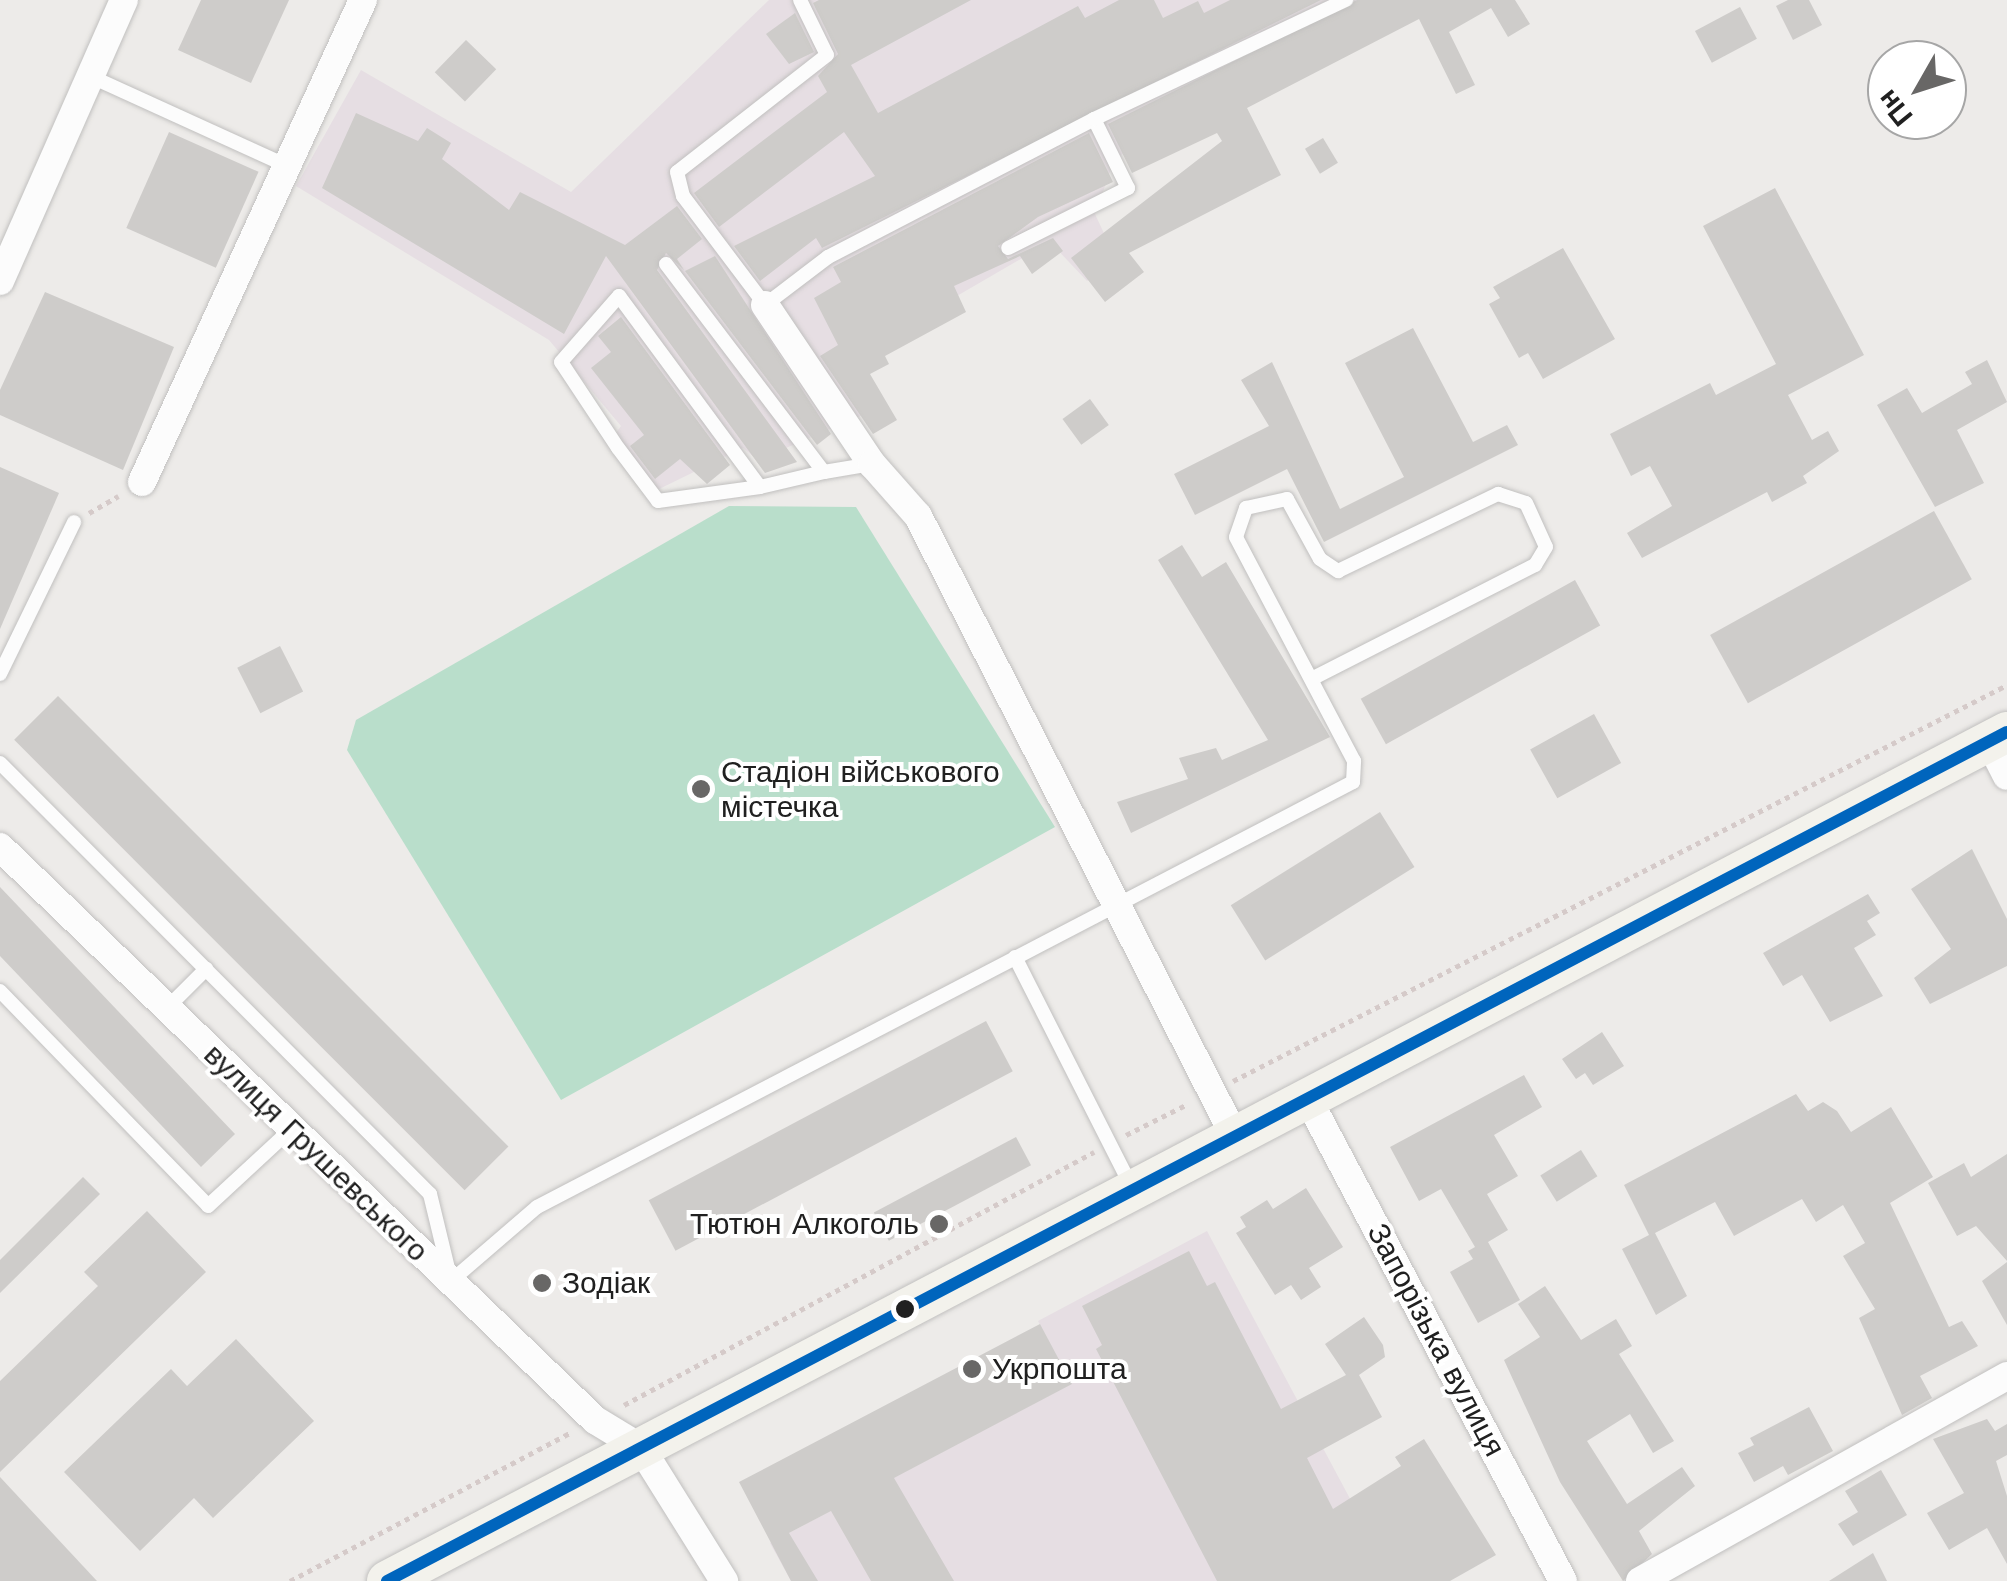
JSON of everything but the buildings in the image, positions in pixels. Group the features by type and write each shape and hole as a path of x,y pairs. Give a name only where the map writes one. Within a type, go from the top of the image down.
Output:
{"main road":[{"path":"387,1581 1308,1098 2001,750"}],"street":[{"path":"0,280 124,0"},
{"path":"142,482 364,0"},
{"path":"765,306 872,464 918,516 1235,1136"},
{"name":"вулиця Грушевського","path":"0,847 289,1132 595,1420 640,1448"},
{"name":"Запорізька вулиця","path":"1308,1098 1563,1581"},
{"path":"1640,1581 2007,1376"},
{"path":"640,1448 724,1581"}],"lane":[{"path":"800,0 827,55 677,172 683,196 765,306 828,257 1094,119 1346,0"},
{"path":"92,77 287,166"},
{"path":"1008,248 1128,188 1094,119"},
{"path":"666,264 824,472"},
{"path":"760,487 618,296 562,362 658,501 760,487 872,464"},
{"path":"0,763 430,1194 451,1281 537,1208 1015,957 1345,790 1356,772 1236,536 1238,516 1266,498 1287,499 1320,559 1338,571 1498,494 1526,503 1546,547 1535,565 1311,679"},
{"path":"0,674 74,522"},
{"path":"1015,957 1133,1190"},
{"path":"166,1010 206,969"},
{"path":"0,990 208,1206 289,1132"}],"path":[{"path":"74,522 142,482"},
{"path":"290,1581 1109,1144 2007,685"}],"shaded area":[{"path":"769,0 1427,0 1115,158 1095,214 1115,257 1087,281 1050,242 857,354 886,405 758,460 743,448 653,492 611,440 621,426 549,340 296,186 361,70 571,192"},
{"path":"1207,1231 1394,1581 791,1581 770,1543 1071,1384 1038,1321"}],"green space":[{"name":"Стадіон військового містечка","path":"729,506 856,507 1055,827 561,1100 347,750 356,720"}],"transit line":[{"path":"387,1581 2007,732"}],"place":[{"name":"Стадіон військового містечка","path":"701,789"},
{"name":"Тютюн Алкоголь","path":"939,1224"},
{"name":"Зодіак","path":"542,1283"},
{"name":"Укрпошта","path":"972,1369"}]}
